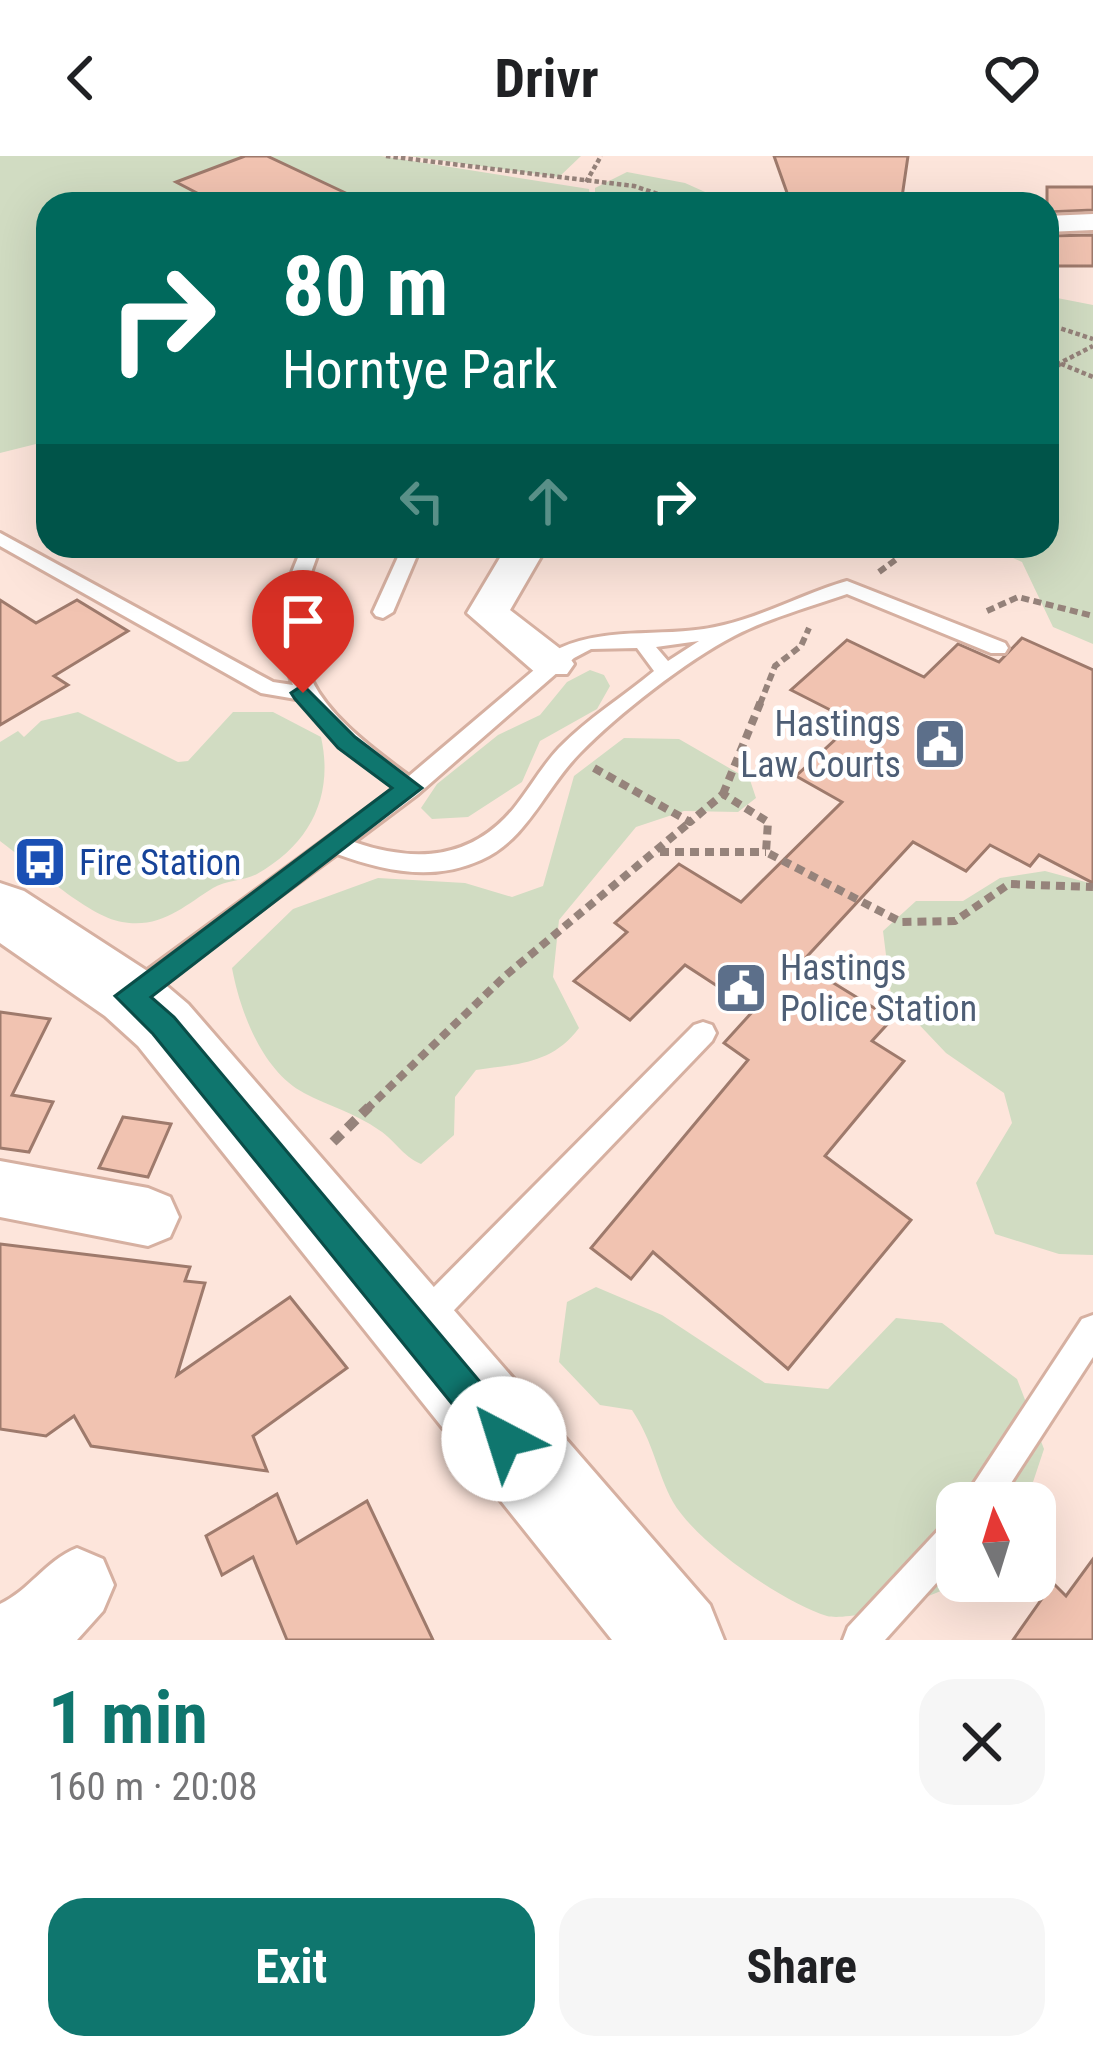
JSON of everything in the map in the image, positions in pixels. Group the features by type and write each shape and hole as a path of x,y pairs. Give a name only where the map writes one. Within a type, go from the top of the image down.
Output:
{"highway":[{"path":"3,917 130,996 164,1025 660,1634"}],"street":[{"path":"1059,223 1093,222"},
{"path":"520,558 488,613 552,664"},
{"path":"0,1189 148,1216"},
{"path":"7,1640 40,1624 77,1585"}],"lane":[{"path":"0,538 268,688 303,693"},
{"path":"306,558 295,578 289,629 303,693 347,742 410,788"},
{"path":"383,612 407,558"},
{"path":"130,996 410,788 552,664 589,644 728,631 847,587 998,648"},
{"path":"336,845 384,862 448,865 476,854 513,825 566,753 666,672 728,631"},
{"path":"642,642 666,672"},
{"path":"413,1330 703,1034"},
{"path":"992,1482 1093,1330"},
{"path":"861,1640 936,1558"}],"path":[{"path":"386,156 662,192"},
{"path":"586,182 601,156"},
{"path":"1059,329 1093,343"},
{"path":"1059,366 1093,343"},
{"path":"1060,363 1093,377"},
{"path":"883,570 904,579"},
{"path":"293,1181 505,976 723,794 776,666 802,646 815,612 847,587"},
{"path":"968,604 990,612 1018,598 1093,616"},
{"path":"566,753 690,822"},
{"path":"723,794 768,822 766,852"},
{"path":"657,852 766,852 901,922 955,921 1009,884 1093,887"}],"green space":[{"path":"0,156 381,156 589,189 36,192 36,444 0,453"},
{"path":"408,156 581,156 559,177"},
{"path":"627,172 685,183 705,192 595,192"},
{"path":"1059,298 1093,305 1093,644 1053,627 1022,562 1013,558 1059,558"},
{"path":"590,670 604,675 610,686 597,709 540,741 522,782 468,817 432,819 421,808 437,784 498,735 540,715 567,682"},
{"path":"78,712 178,762 188,761 233,712 273,712 321,737 324,779 314,816 292,848 257,874 218,885 160,919 136,923 108,918 76,900 0,841 0,742 18,731 24,737 41,721"},
{"path":"624,738 679,739 750,780 756,798 738,812 684,811 636,827 559,920 553,977 579,1028 569,1040 546,1056 476,1070 455,1097 454,1135 421,1164 370,1124 304,1093 276,1070 247,1021 232,968 293,909 378,878 465,883 512,897 543,886 574,776"},
{"path":"1045,871 1093,884 1093,1255 1059,1254 995,1234 976,1183 1012,1123 1004,1093 946,1053 891,995 883,931 916,901 963,901 1000,878"},
{"path":"596,1287 662,1315 765,1383 828,1389 896,1318 942,1323 1017,1379 1044,1449 1033,1482 936,1482 936,1592 874,1612 827,1616 742,1569 684,1518 632,1410 600,1405 559,1362 567,1302"}],"building":[{"path":"245,156 267,156 344,192 195,192 176,182"},
{"path":"774,156 908,156 903,192 787,192"},
{"path":"1047,187 1093,187 1093,210 1059,211 1059,192 1047,192"},
{"path":"1093,235 1093,266 1059,266 1059,236"},
{"path":"0,600 36,623 77,600 128,631 54,676 68,685 0,725"},
{"path":"1022,638 1093,670 1093,883 1039,855 1030,866 990,845 966,871 913,842 801,963 892,1019 872,1041 904,1061 825,1156 911,1220 788,1369 653,1252 631,1279 591,1248 748,1060 724,1043 754,1010 685,965 630,1020 574,981 627,932 615,923 679,864 741,902 842,802 796,776 854,722 791,690 847,640 924,677 958,644 999,662"},
{"path":"0,1012 50,1019 12,1095 53,1102 29,1152 0,1148"},
{"path":"123,1117 171,1124 148,1177 99,1168"},
{"path":"0,1244 190,1267 185,1281 205,1283 177,1375 290,1297 347,1368 253,1436 267,1471 91,1446 74,1416 46,1436 0,1429"},
{"path":"277,1494 297,1543 367,1501 433,1640 287,1640 253,1557 222,1575 206,1536"},
{"path":"1093,1559 1093,1640 1013,1640 1040,1602 1056,1602 1056,1586 1066,1596"}],"place":[{"name":"Hastings Law Courts","path":"940,744"},
{"name":"Fire Station","path":"40,862"},
{"name":"Hastings Police Station","path":"741,988"}],"route":[{"path":"303,693 347,742 410,788 130,996 164,1025 504,1439"}]}
